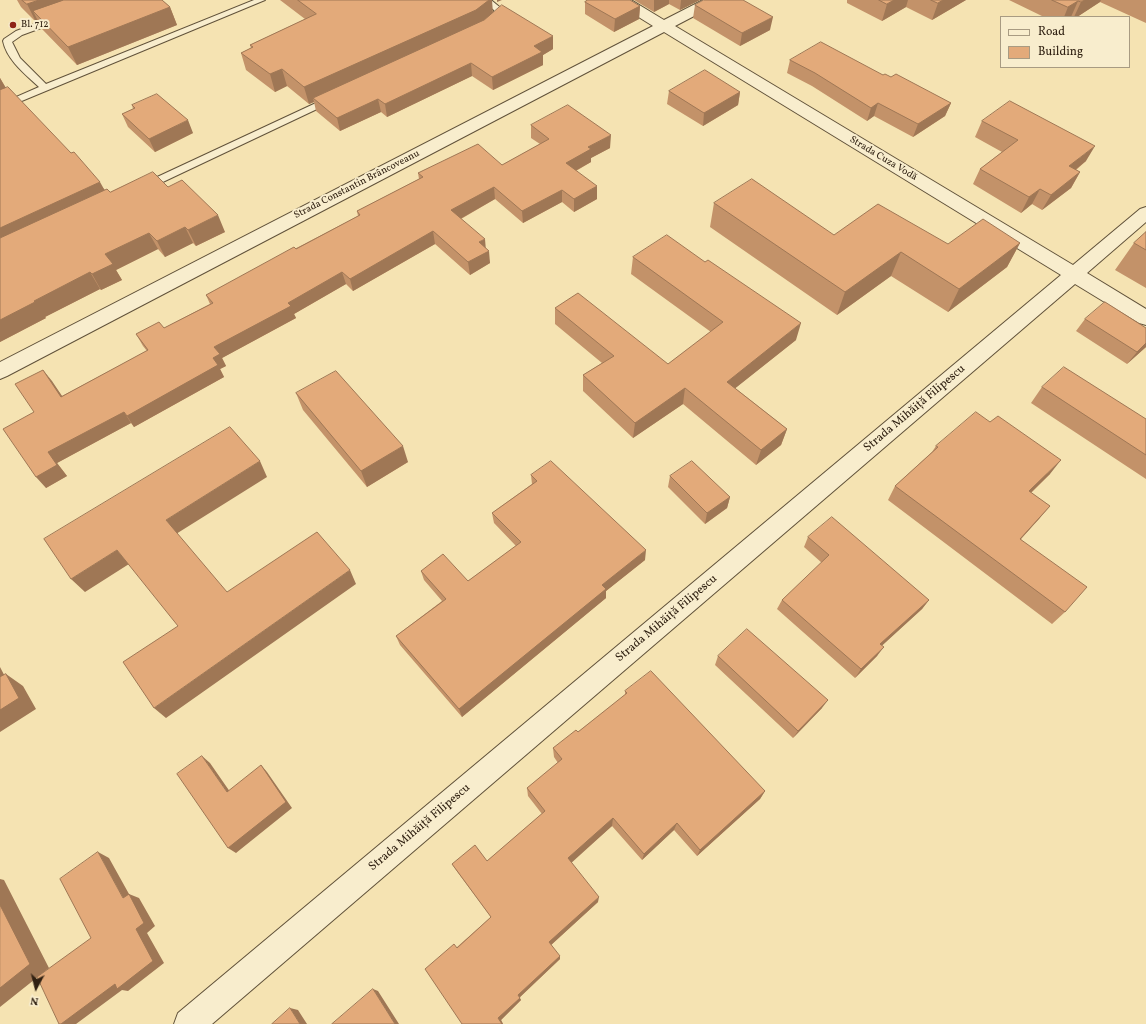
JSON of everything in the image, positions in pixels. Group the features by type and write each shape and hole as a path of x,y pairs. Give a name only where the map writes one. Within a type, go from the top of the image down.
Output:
{"street":[{"name":"Strada Cuza Vodă","path":"621,0 1146,318"},
{"name":"Strada Constantin Brâncoveanu","path":"0,371 714,0"},
{"name":"Strada Mihăiță Filipescu","path":"188,1024 1146,213"}],"lane":[{"path":"0,107 261,0"},
{"path":"485,0 498,9 499,16 487,27"},
{"path":"45,88 12,54 7,47 7,41 18,33 67,15"},
{"path":"137,190 340,95"}],"building":[{"path":"22,0 39,0 27,4"},
{"path":"64,0 162,0 170,7 68,47 33,11"},
{"path":"298,0 489,0 476,10 304,87 282,69 270,74 241,53 253,47 250,45 316,14"},
{"path":"588,0 630,0 640,6 615,19 585,2"},
{"path":"704,0 743,0 773,17 742,33 695,5"},
{"path":"879,0 894,0 887,4"},
{"path":"931,0 943,0 938,3"},
{"path":"1052,0 1085,0 1081,2 1078,1 1068,7"},
{"path":"502,5 553,36 534,46 542,52 492,77 471,63 385,104 378,99 337,118 313,98 484,20"},
{"path":"821,42 883,75 885,74 891,77 896,74 951,103 918,124 878,103 871,108 815,73 790,60"},
{"path":"705,70 740,92 704,113 669,91"},
{"path":"8,87 71,153 74,152 100,182 0,228 0,90"},
{"path":"157,94 188,120 149,139 122,114 135,108 132,105"},
{"path":"1010,101 1095,146 1069,166 1080,172 1051,195 1040,189 1029,197 980,169 1018,140 982,121"},
{"path":"568,105 611,135 588,147 591,149 566,163 597,186 574,199 562,190 522,211 494,187 451,210 485,239 479,242 489,251 468,262 433,231 350,279 342,272 288,303 291,306 214,347 220,354 213,358 218,365 127,416 124,412 48,452 57,465 36,477 3,429 34,412 15,384 43,370 61,397 148,350 136,334 159,322 164,328 213,303 206,295 294,247 296,249 360,215 357,211 423,177 418,173 478,144 502,165 549,139 531,125"},
{"path":"153,172 168,187 182,180 218,215 188,230 185,227 157,241 149,233 105,254 113,264 92,274 90,272 0,320 0,238 107,189 110,192"},
{"path":"752,179 834,235 878,204 948,244 983,219 1020,243 959,289 901,252 845,292 714,203"},
{"path":"1146,232 1146,250 1134,243"},
{"path":"667,235 705,262 708,260 801,323 727,382 787,429 761,450 685,388 635,423 583,375 614,356 555,308 578,293 668,364 723,322 633,257"},
{"path":"1105,302 1146,328 1146,343 1137,352 1085,319"},
{"path":"1064,367 1146,419 1146,455 1042,387"},
{"path":"336,371 403,446 361,471 296,393"},
{"path":"976,412 990,422 998,416 1061,460 1029,491 1050,506 1020,539 1087,587 1065,612 895,486 938,447 936,446"},
{"path":"230,427 260,461 166,520 227,592 317,532 350,570 154,708 123,662 178,626 117,550 71,579 44,539"},
{"path":"551,461 646,550 602,585 606,589 459,709 396,636 446,599 421,571 443,554 468,581 521,542 492,513 537,481 531,475"},
{"path":"692,461 730,497 707,513 670,476"},
{"path":"832,517 929,600 880,644 884,647 861,669 782,600 829,555 808,537"},
{"path":"747,629 828,700 798,731 718,656"},
{"path":"651,671 765,791 700,850 677,823 644,854 613,818 568,858 599,897 549,942 560,956 518,995 520,998 498,1018 502,1024 462,1024 425,969 454,944 457,948 491,917 452,864 475,845 487,861 545,811 527,788 562,759 553,748 576,730 578,732 627,693 625,691"},
{"path":"6,674 19,698 0,710 0,677"},
{"path":"202,756 227,792 261,765 286,802 228,848 177,774"},
{"path":"98,852 123,898 129,894 144,923 136,929 153,961 117,989 115,984 59,1024 37,977 91,938 60,879"},
{"path":"0,905 30,964 0,988"},
{"path":"373,989 395,1024 332,1024"},
{"path":"290,1008 300,1024 272,1024"}],"place":[{"name":"Bl. 712","path":"13,25"}]}
